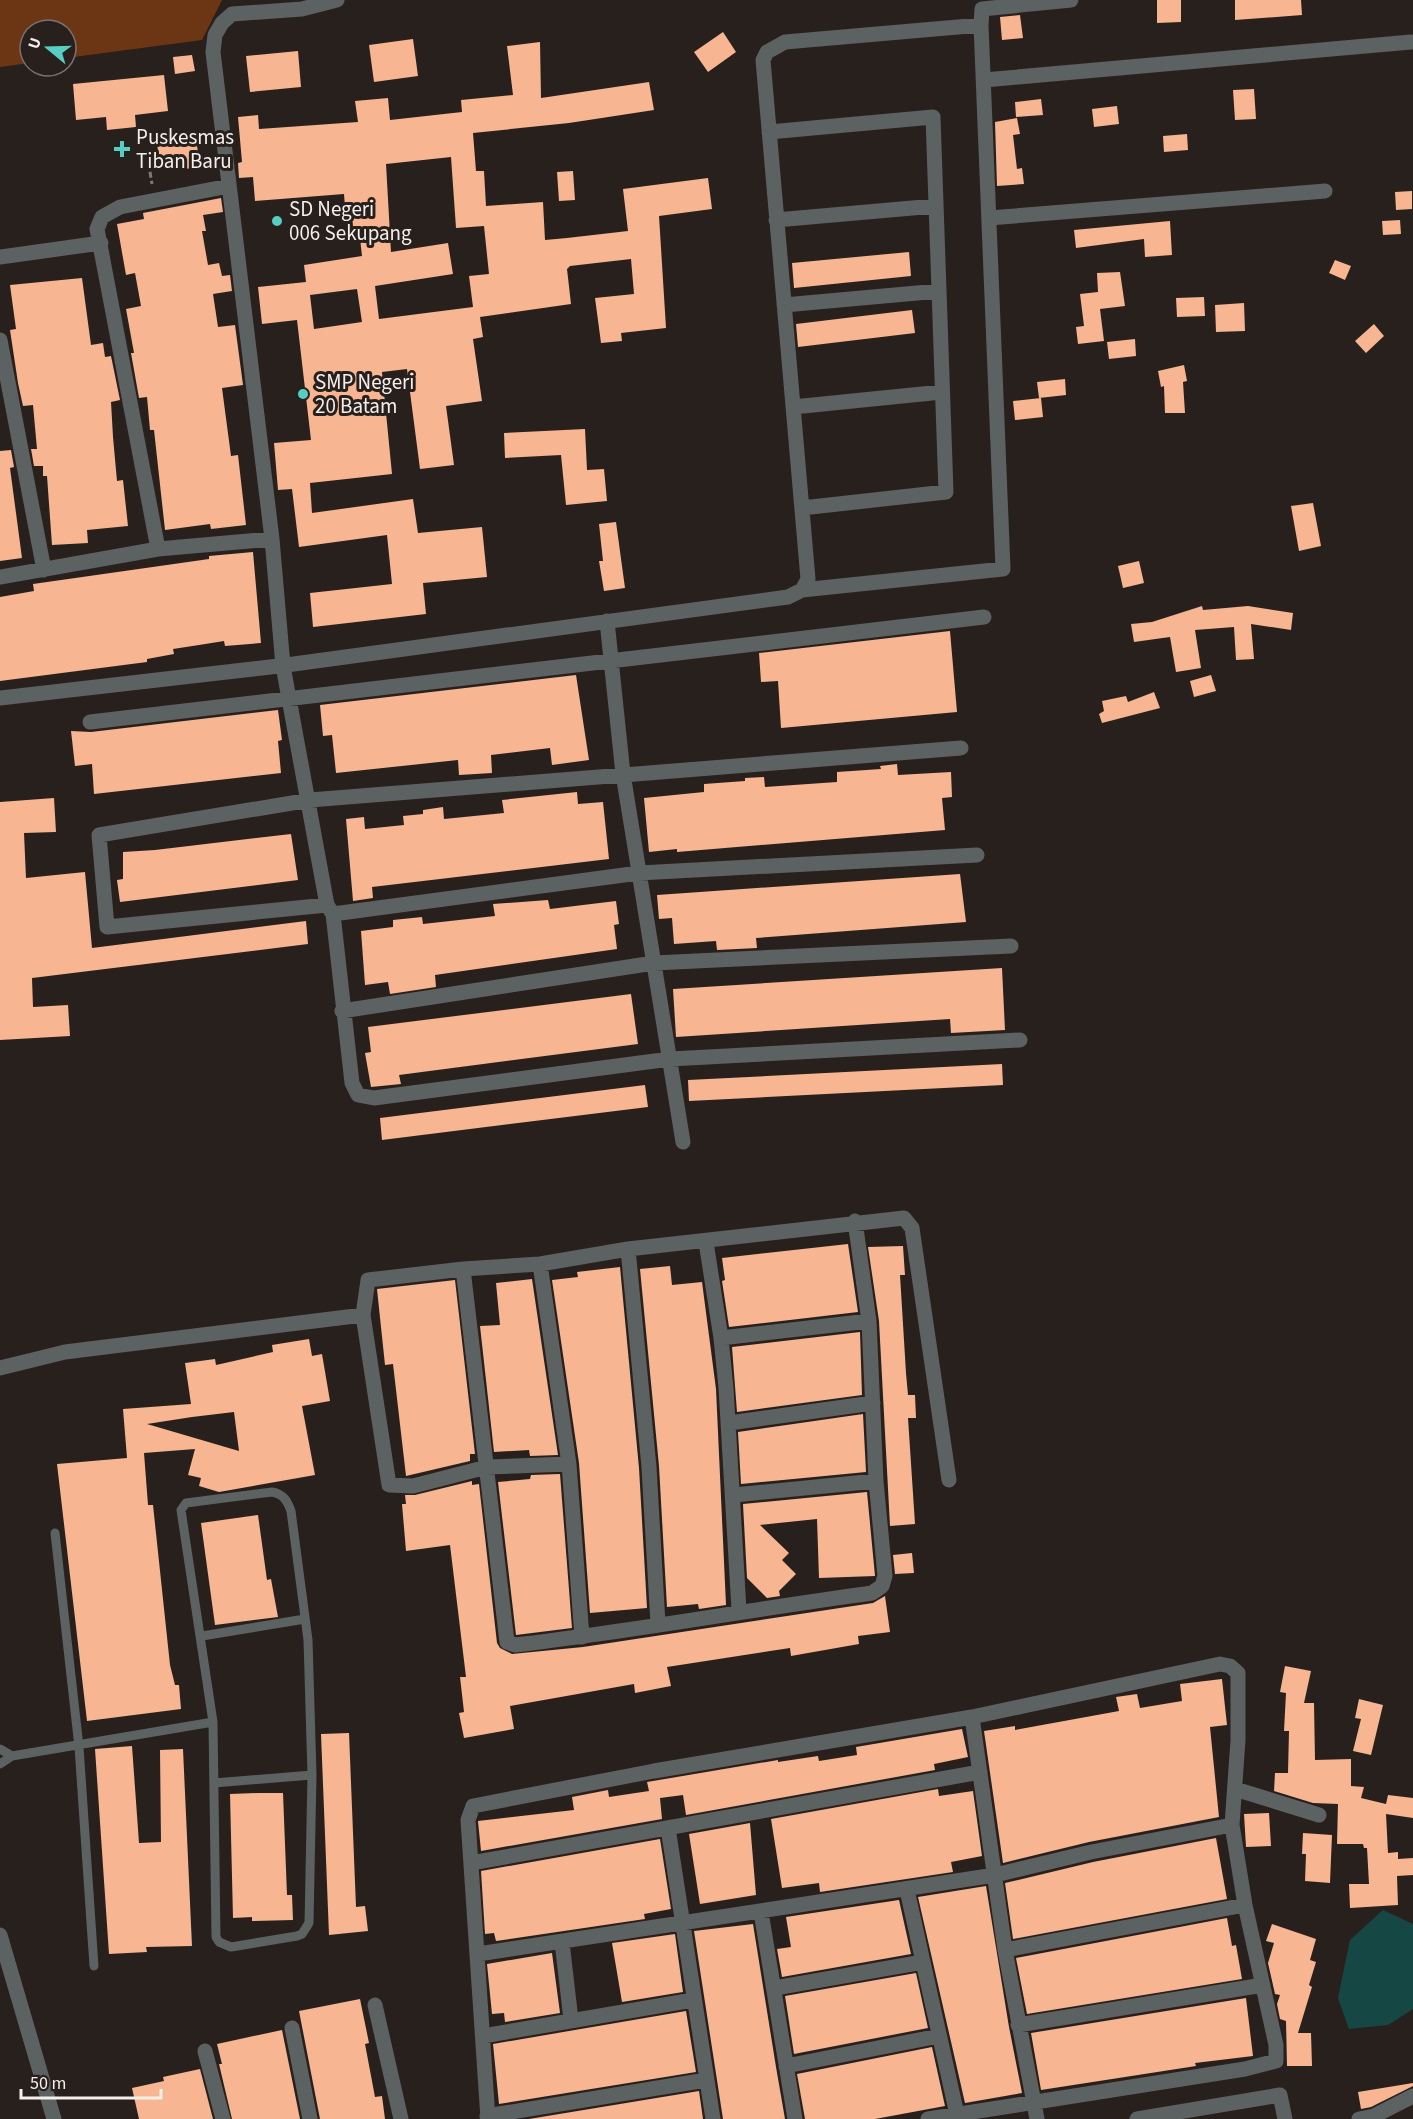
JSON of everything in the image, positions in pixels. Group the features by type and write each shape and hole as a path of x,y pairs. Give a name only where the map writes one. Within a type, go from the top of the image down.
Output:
{"street":[{"path":"338,0 302,9 232,14 219,29 213,52 272,539 283,666 330,910 352,1083 358,1095 374,1098 670,1059 1020,1040"},
{"path":"0,698 283,666 788,597 802,590 1003,569 982,9 1071,0"},
{"path":"802,590 808,579 763,60 767,52 785,42 981,25"},
{"path":"984,80 1411,42"},
{"path":"769,132 933,117 945,492 802,507"},
{"path":"158,549 97,229 102,217 120,207 229,186"},
{"path":"989,218 1325,191"},
{"path":"777,220 935,206"},
{"path":"0,257 101,243"},
{"path":"784,305 939,291"},
{"path":"0,340 3,375 44,570"},
{"path":"793,407 942,392"},
{"path":"0,577 158,549 272,539"},
{"path":"90,722 984,617"},
{"path":"607,621 623,774 683,1142"},
{"path":"961,748 310,800 99,835 107,927 330,910 639,873 977,855"},
{"path":"342,1011 654,963 1011,946"},
{"path":"569,1464 487,1467 413,1486 389,1485 363,1315 366,1285 371,1278 540,1264 628,1249 706,1242 855,1221 904,1218 912,1228 949,1480"},
{"path":"463,1269 507,1642 515,1645 582,1637 739,1610 873,1593 882,1586 885,1576 876,1481 869,1321 855,1221"},
{"path":"706,1242 721,1338 729,1423 739,1610"},
{"path":"628,1249 649,1467 658,1624"},
{"path":"540,1264 569,1464 582,1637"},
{"path":"0,1368 66,1352 363,1315"},
{"path":"721,1338 869,1321"},
{"path":"729,1423 873,1403"},
{"path":"734,1495 876,1481"},
{"path":"706,2080 488,2117 468,1820 473,1806 654,1771 972,1717 1220,1664 1230,1666 1238,1673 1232,1825 1245,1905 1278,2057 1272,2064 928,2119"},
{"path":"972,1717 1005,1950 1037,2119"},
{"path":"471,1863 980,1772"},
{"path":"1235,1789 1319,1815"},
{"path":"477,1954 908,1890 995,1875 1232,1825"},
{"path":"668,1828 713,2119"},
{"path":"908,1890 957,2116"},
{"path":"1005,1950 1245,1905"},
{"path":"761,1912 795,2119"},
{"path":"0,1935 54,2119"},
{"path":"562,1942 571,2020"},
{"path":"775,1988 923,1962"},
{"path":"1018,2025 1263,1985"},
{"path":"483,2036 693,2000"},
{"path":"375,2005 401,2119"},
{"path":"292,2028 310,2119"},
{"path":"786,2066 939,2036"},
{"path":"205,2051 223,2119"},
{"path":"1137,2119 1280,2095 1285,2119"},
{"path":"1359,2119 1374,2116 1413,2096"}],"lane":[{"path":"272,1492 280,1493 287,1500 291,1510 305,1619 312,1775 309,1917 307,1928 297,1936 231,1947 219,1942 216,1937 213,1722 202,1636 181,1510 186,1503 272,1492"},
{"path":"55,1533 79,1747 94,1966"},
{"path":"202,1636 305,1619"},
{"path":"0,1764 12,1756 79,1747 213,1722"},
{"path":"0,1749 12,1756"},
{"path":"214,1784 312,1775"}],"path":[{"path":"147,154 154,200"}],"shaded area":[{"path":"0,0 222,0 202,40 78,56 78,18 18,18 18,65 0,67"}],"water":[{"path":"1383,1910 1413,1924 1413,2009 1388,2025 1349,2029 1338,1998 1350,1940"}],"building":[{"path":"1157,0 1181,0 1181,22 1157,23"},
{"path":"1235,0 1301,0 1302,15 1235,20"},
{"path":"1020,15 1023,38 1002,40 1000,17"},
{"path":"723,32 736,52 708,72 694,52"},
{"path":"413,39 418,76 374,82 369,45"},
{"path":"540,42 541,98 649,82 654,110 569,123 473,133 476,171 484,171 486,206 543,202 545,240 628,231 623,189 708,178 712,209 659,216 666,328 621,333 622,341 601,343 595,298 634,294 631,259 570,266 567,269 571,304 480,317 483,337 473,339 482,401 446,406 454,465 420,469 407,369 382,372 392,474 310,483 312,513 413,499 418,533 482,527 487,577 423,583 426,614 313,627 310,593 392,584 387,535 299,547 292,489 278,490 274,443 311,440 297,320 262,324 258,287 306,282 304,265 362,256 359,229 353,229 351,207 345,207 344,194 255,201 253,177 239,178 238,163 242,162 238,117 258,115 259,129 358,122 355,101 388,98 390,120 462,112 461,100 513,95 507,46","holes":["451,157 456,228 484,226 489,274 469,276 473,307 379,319 375,286 453,274 448,243 391,252 386,164","357,289 362,322 314,329 310,295"]},
{"path":"298,51 301,87 250,92 246,56"},
{"path":"192,55 195,71 175,74 173,57"},
{"path":"164,75 168,111 135,115 136,127 107,130 106,117 76,120 73,84"},
{"path":"1254,89 1256,119 1235,120 1233,90"},
{"path":"1041,99 1043,115 1016,117 1015,102"},
{"path":"1117,106 1119,124 1094,127 1092,109"},
{"path":"1017,118 1020,134 1013,135 1017,169 1022,168 1024,184 997,186 995,122"},
{"path":"1187,134 1188,150 1164,152 1163,136"},
{"path":"196,138 199,160 191,162 192,168 177,170 176,164 161,167 157,145"},
{"path":"573,171 575,200 559,201 557,172"},
{"path":"1412,191 1412,209 1396,210 1395,192"},
{"path":"221,198 223,212 203,215 206,231 202,231 208,265 219,263 222,276 230,275 232,291 213,294 218,327 235,325 243,385 222,388 231,456 238,455 246,525 211,529 210,524 165,530 154,430 150,430 147,397 139,398 126,309 141,306 135,273 126,275 117,224 144,219 143,213"},
{"path":"1400,220 1401,234 1383,235 1382,221"},
{"path":"1170,221 1172,255 1145,257 1144,239 1076,248 1074,230"},
{"path":"909,252 911,276 794,288 792,263"},
{"path":"1335,260 1351,266 1345,280 1329,273"},
{"path":"1120,272 1125,306 1100,309 1104,341 1078,344 1076,327 1084,326 1080,294 1098,292 1097,273"},
{"path":"82,278 91,345 103,343 105,357 111,356 120,400 111,402 113,437 117,481 123,480 128,526 87,530 88,543 52,545 47,476 43,476 43,466 34,466 31,449 37,449 33,405 23,406 18,383 10,330 16,329 10,285"},
{"path":"1204,297 1205,316 1177,317 1176,298"},
{"path":"1244,303 1245,331 1216,332 1215,305"},
{"path":"912,310 915,333 798,347 796,324"},
{"path":"1374,324 1384,336 1366,353 1355,341"},
{"path":"1135,339 1136,356 1109,359 1107,342"},
{"path":"1184,365 1187,381 1183,382 1185,413 1165,413 1164,386 1161,387 1158,371"},
{"path":"1065,379 1066,395 1039,398 1037,382"},
{"path":"1041,398 1043,417 1015,420 1013,401"},
{"path":"585,429 587,470 604,469 607,501 566,505 561,455 505,458 504,433"},
{"path":"11,450 14,467 10,468 22,558 0,561 0,451"},
{"path":"1313,503 1321,546 1299,551 1291,506"},
{"path":"616,522 625,588 604,591 599,561 603,561 599,524"},
{"path":"253,552 261,643 225,646 224,641 173,649 174,654 147,659 147,662 0,681 0,597 34,591 33,584 209,559 209,556"},
{"path":"1139,561 1144,583 1123,588 1118,566"},
{"path":"1202,606 1203,610 1248,606 1293,613 1291,630 1251,624 1254,659 1236,660 1234,627 1195,630 1201,668 1176,672 1170,637 1134,642 1131,624 1152,622"},
{"path":"950,631 957,712 781,728 778,681 761,682 759,653"},
{"path":"576,675 589,760 552,765 550,748 491,755 492,773 459,775 458,760 336,773 332,735 323,736 320,705"},
{"path":"1211,675 1216,691 1194,697 1190,681"},
{"path":"1154,692 1160,708 1102,723 1099,714 1104,711 1102,701 1126,696 1128,702"},
{"path":"278,710 282,740 278,741 281,773 94,794 92,764 75,766 71,731 91,732"},
{"path":"897,764 898,775 951,772 952,797 942,798 945,830 677,852 677,849 649,852 644,798 704,792 704,784 745,781 745,778 764,777 765,787 837,782 837,772 881,769 880,766"},
{"path":"577,792 578,804 603,802 609,859 372,887 373,898 353,901 346,819 364,817 365,829 404,825 403,816 423,814 423,810 443,807 444,819 504,813 502,800"},
{"path":"54,798 56,832 24,833 26,878 85,872 92,948 306,921 308,944 32,978 33,1007 68,1005 70,1036 0,1040 0,802"},
{"path":"291,834 298,880 120,902 117,880 123,879 123,852"},
{"path":"960,874 966,922 756,938 757,948 717,950 716,941 674,944 672,918 659,919 657,895"},
{"path":"548,900 550,909 616,901 619,924 614,925 617,949 435,975 436,987 390,994 388,982 365,985 361,931 393,927 393,920 422,917 423,924 495,916 493,904"},
{"path":"1002,968 1005,1030 951,1033 950,1019 676,1037 673,989"},
{"path":"631,994 638,1044 399,1075 401,1084 371,1087 365,1053 371,1052 368,1027"},
{"path":"1002,1064 1003,1085 689,1101 688,1080"},
{"path":"645,1085 648,1107 382,1140 380,1118"},
{"path":"848,1244 858,1312 729,1327 722,1281 725,1280 722,1258"},
{"path":"903,1246 905,1275 900,1275 906,1373 908,1395 915,1395 916,1418 908,1418 915,1524 890,1526 879,1321 868,1247"},
{"path":"670,1266 672,1285 702,1282 716,1389 726,1605 699,1609 698,1604 667,1607 659,1466 640,1269"},
{"path":"620,1267 639,1468 647,1608 590,1613 579,1463 552,1280 578,1277 577,1272"},
{"path":"532,1279 558,1455 530,1456 529,1450 494,1452 480,1326 500,1325 496,1283"},
{"path":"455,1280 475,1454 470,1454 470,1461 406,1476 393,1364 385,1365 377,1289"},
{"path":"860,1332 862,1395 737,1412 732,1347"},
{"path":"309,1339 312,1356 322,1354 330,1401 302,1406 315,1475 219,1492 199,1486 201,1478 188,1475 195,1449 144,1453 148,1505 153,1505 170,1665 175,1685 179,1685 181,1709 87,1721 57,1464 127,1458 123,1409 191,1404 185,1363 215,1359 216,1365 273,1352 272,1345","holes":["234,1412 239,1451 147,1424"]},
{"path":"863,1414 866,1472 741,1484 738,1432"},
{"path":"560,1474 572,1628 516,1635 498,1482 530,1479 531,1475"},
{"path":"472,1481 472,1485 479,1484 497,1643 500,1648 512,1654 583,1647 873,1603 885,1596 890,1632 858,1636 859,1644 791,1656 790,1648 667,1667 671,1686 635,1693 634,1684 510,1706 514,1729 464,1738 459,1713 464,1712 460,1677 466,1677 450,1545 406,1551 402,1504 406,1504 405,1495 415,1495"},
{"path":"867,1492 875,1576 819,1578 817,1519 760,1525 789,1553 782,1560 796,1574 779,1591 780,1596 767,1598 747,1578 743,1504"},
{"path":"258,1515 267,1580 271,1579 278,1617 215,1625 201,1523"},
{"path":"912,1553 914,1573 895,1574 893,1555"},
{"path":"1285,1666 1311,1671 1304,1703 1314,1703 1315,1760 1351,1759 1351,1786 1364,1787 1361,1798 1386,1804 1388,1795 1413,1798 1413,1818 1386,1814 1388,1853 1398,1852 1398,1859 1413,1858 1413,1875 1397,1876 1398,1905 1350,1908 1349,1884 1369,1884 1367,1848 1364,1848 1363,1844 1337,1844 1338,1804 1313,1803 1274,1791 1275,1773 1288,1773 1289,1731 1284,1731 1286,1693 1280,1692"},
{"path":"1222,1679 1227,1725 1210,1727 1219,1817 1089,1842 1003,1863 984,1731 1015,1726 1015,1730 1119,1711 1116,1697 1137,1694 1140,1708 1182,1701 1180,1684"},
{"path":"1359,1699 1383,1705 1371,1755 1353,1751 1361,1719 1355,1718"},
{"path":"962,1729 968,1757 934,1764 935,1770 686,1815 683,1795 660,1798 662,1819 481,1851 478,1821 574,1810 572,1797 608,1790 609,1797 649,1791 647,1782 778,1760 778,1762 818,1756 819,1761 857,1755 856,1747"},
{"path":"349,1733 356,1907 365,1906 368,1931 329,1935 321,1734"},
{"path":"132,1746 139,1843 161,1842 160,1750 183,1749 192,1946 146,1947 147,1952 109,1954 95,1749"},
{"path":"938,1789 939,1796 973,1791 982,1856 951,1862 953,1872 820,1892 819,1883 782,1888 771,1819"},
{"path":"283,1793 287,1895 292,1895 293,1920 252,1921 252,1917 233,1918 230,1794"},
{"path":"1269,1813 1271,1846 1246,1847 1244,1814"},
{"path":"750,1823 756,1895 700,1904 689,1834"},
{"path":"1303,1833 1332,1835 1330,1883 1305,1881 1306,1854 1302,1854"},
{"path":"1216,1838 1227,1899 1013,1939 1005,1883 1093,1862"},
{"path":"660,1839 671,1909 644,1914 645,1919 496,1941 494,1933 485,1934 481,1871"},
{"path":"986,1886 1022,2093 965,2103 918,1897"},
{"path":"899,1900 911,1954 782,1977 777,1949 791,1947 786,1917"},
{"path":"1227,1918 1232,1946 1236,1945 1242,1979 1027,2014 1016,1958"},
{"path":"753,1924 785,2119 723,2119 694,1931"},
{"path":"1272,1924 1316,1939 1310,1960 1316,1962 1309,1985 1312,1987 1298,2033 1311,2033 1312,2066 1287,2066 1286,2021 1280,2019 1277,2004 1280,1995 1275,1994 1268,1963 1274,1943 1266,1941"},
{"path":"675,1934 683,1992 622,2002 612,1943"},
{"path":"552,1953 560,2013 505,2022 504,2013 492,2014 487,1964"},
{"path":"916,1973 928,2028 794,2054 785,1996"},
{"path":"1246,1998 1253,2056 1195,2063 1196,2066 1041,2090 1031,2033"},
{"path":"360,1999 369,2043 365,2044 375,2097 382,2096 385,2119 320,2119 299,2011"},
{"path":"686,2011 696,2072 499,2104 493,2044"},
{"path":"282,2030 300,2119 232,2119 219,2064 222,2064 217,2044"},
{"path":"932,2047 945,2106 875,2119 805,2119 797,2074"},
{"path":"200,2069 213,2119 139,2119 132,2088 164,2081 163,2077"},
{"path":"1413,2083 1413,2086 1371,2107 1361,2109 1358,2092"},
{"path":"699,2091 703,2119 529,2119"}],"place":[{"name":"Puskesmas Tiban Baru","path":"122,149"},
{"name":"SD Negeri 006 Sekupang","path":"277,221"},
{"name":"SMP Negeri 20 Batam","path":"303,394"}]}
